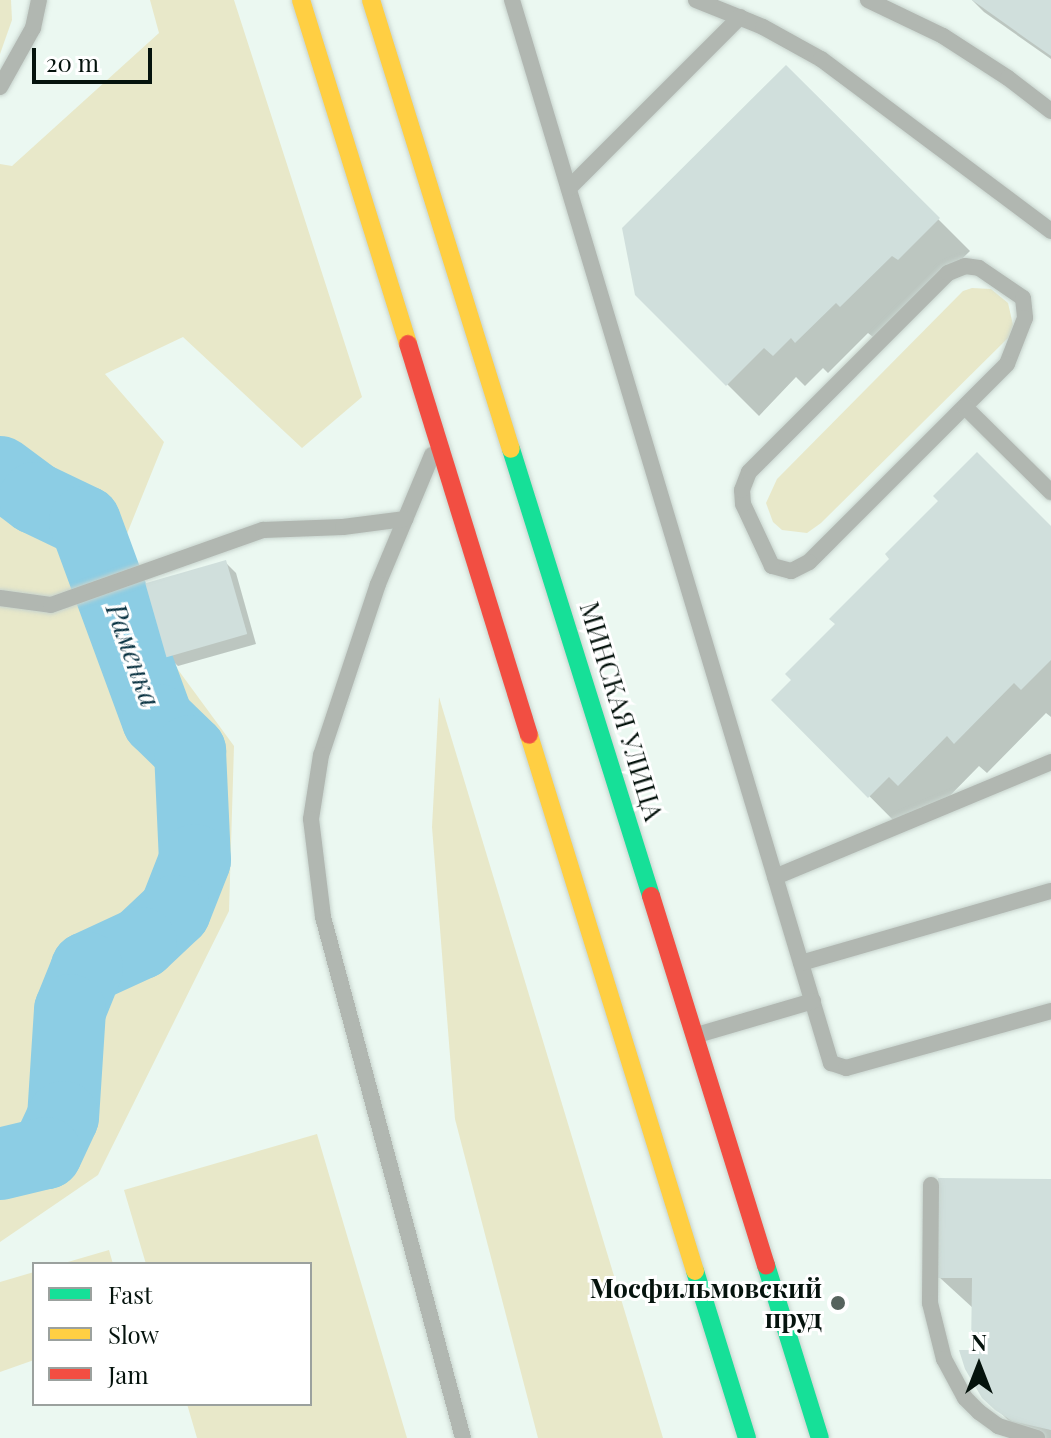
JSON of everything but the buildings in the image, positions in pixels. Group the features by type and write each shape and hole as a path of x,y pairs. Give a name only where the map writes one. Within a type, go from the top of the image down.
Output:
{"main road":[{"path":"301,0 747,1438"},
{"name":"МИНСКАЯ УЛИЦА","path":"371,0 697,1035 820,1438"}],"lane":[{"path":"0,87 33,28 39,0"},
{"path":"512,0 831,1063 841,1068 1051,1011"},
{"path":"696,0 740,17 821,59 1051,231"},
{"path":"868,0 943,36 1008,78 1051,111"},
{"path":"569,188 740,17"},
{"path":"965,266 979,268 1018,292 1025,306 1025,318 1007,364 965,407 809,562 791,571 772,566 743,504 742,490 749,472 948,273 965,266"},
{"path":"965,407 1051,492"},
{"path":"439,438 378,584 321,755 311,819 323,917 463,1438"},
{"path":"0,598 51,605 263,530 343,527 405,519"},
{"path":"775,877 1051,762"},
{"path":"801,963 1051,891"},
{"path":"697,1035 813,1001"},
{"path":"931,1185 930,1303 944,1359 965,1398 979,1412 998,1426 1037,1438"}],"green space":[{"path":"0,0 11,0 12,20 0,54"},
{"path":"150,0 234,0 362,397 302,448 183,337 105,374 164,442 118,556 165,652 234,746 229,911 98,1175 0,1242 0,164 12,166 159,33"},
{"path":"991,289 1008,303 1013,325 1009,337 821,523 807,533 782,530 773,522 766,503 777,479 963,291"},
{"path":"439,697 663,1438 538,1438 455,1119 432,827"},
{"path":"317,1134 407,1438 197,1438 188,1406 312,1406 312,1262 145,1262 124,1190"},
{"path":"109,1250 112,1262 68,1262"},
{"path":"32,1273 32,1361 0,1372 0,1282"}],"waterway":[{"name":"Раменка","path":"0,472 35,498 85,522 158,720 190,751 195,860 175,911 141,943 87,968 70,1010 63,1117 46,1153 0,1164"}],"traffic: fast":[{"path":"511,449 651,896"},
{"path":"766,1265 820,1438"},
{"path":"695,1271 747,1438"}],"traffic: slow":[{"path":"301,0 408,344"},
{"path":"371,0 511,449"},
{"path":"529,735 695,1271"}],"traffic: jam":[{"path":"408,344 529,735"},
{"path":"651,896 766,1265"}],"place":[{"name":"Мосфильмовский пруд","path":"838,1303"}]}
